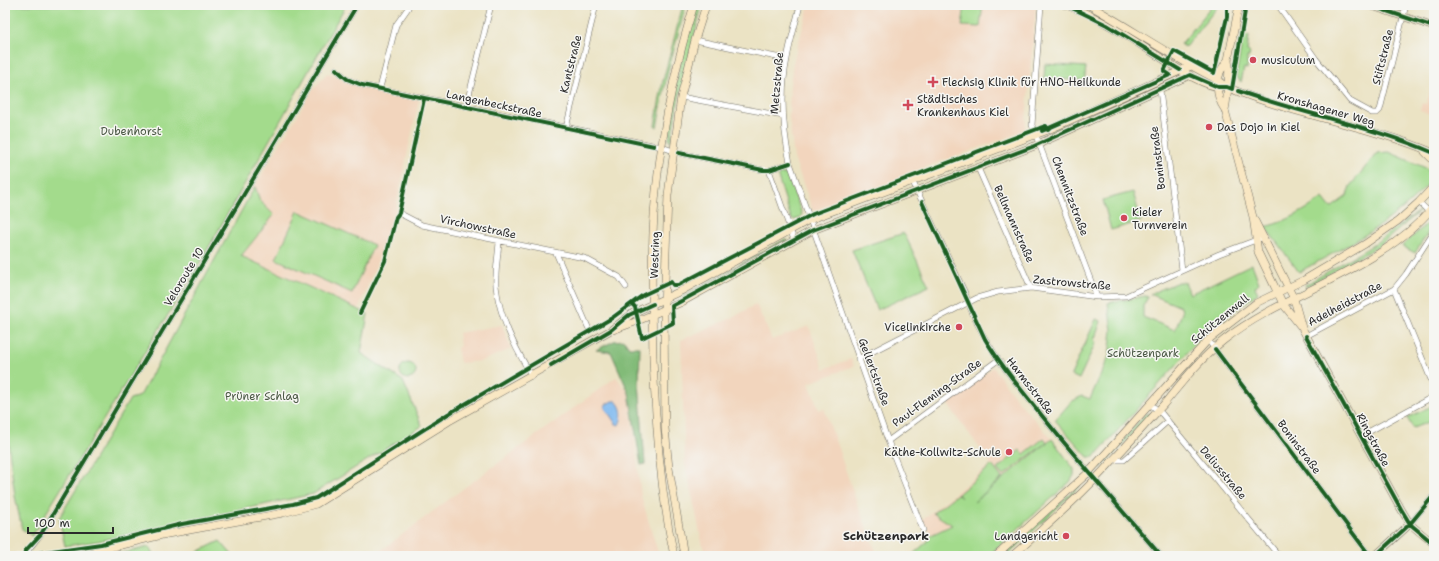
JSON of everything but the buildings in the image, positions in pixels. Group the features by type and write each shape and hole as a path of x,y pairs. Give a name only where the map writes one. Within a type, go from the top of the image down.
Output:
{"main road":[{"name":"Westring","path":"674,556 664,500 657,437 652,315 655,210 662,147 682,47 694,5"},
{"name":"Westring","path":"684,556 674,502 666,444 664,299 668,195 681,97 695,40 706,5"},
{"name":"Kronshagener Weg","path":"1066,5 1107,25 1190,76 1283,106 1366,129 1434,153"},
{"name":"Kronshagener Weg","path":"1089,5 1191,66 1218,84"},
{"path":"1225,110 1230,67 1228,60 1238,5"},
{"path":"1369,5 1434,27"},
{"path":"1228,60 1223,65 1218,84 1220,102 1225,110 1253,217"},
{"path":"76,556 162,535 283,513 316,504 449,421 532,376 611,330 629,315 716,272 809,220 1036,134 1191,66"},
{"path":"611,330 664,310 813,230 1039,144 1190,76"},
{"path":"1421,148 1434,160"},
{"name":"Kronshagener Weg","path":"1421,148 1434,150"},
{"name":"Schützenwall","path":"996,556 1088,473 1208,340 1256,303 1365,244 1398,221 1434,186"},
{"name":"Schützenwall","path":"1012,556 1095,480 1185,379 1215,348 1252,321 1378,253 1432,214 1434,206"},
{"name":"Ringstraße","path":"1253,217 1294,299 1302,328 1361,436 1410,524 1434,544"},
{"name":"Ringstraße","path":"1253,217 1258,252 1283,304 1302,328"},
{"path":"1375,556 1410,524"}],"street":[{"name":"Veloroute 10","path":"24,555 42,533 357,5"},
{"path":"466,107 491,5"},
{"name":"Kantstraße","path":"566,128 596,5"},
{"name":"Metzstraße","path":"800,5 786,59 783,116 785,140 790,163 809,220"},
{"name":"Chemnitzstraße","path":"1041,5 1032,125 1097,297"},
{"name":"Stiftstraße","path":"1278,5 1316,59 1350,101 1372,113 1377,113 1380,110 1406,5"},
{"path":"380,88 396,25 408,8"},
{"path":"695,40 786,59"},
{"name":"Langenbeckstraße","path":"336,69 352,81 380,88 662,147 673,151 769,170"},
{"name":"Boninstraße","path":"1160,90 1182,270"},
{"path":"681,97 783,116"},
{"path":"790,163 769,170 794,240"},
{"name":"Bellmannstraße","path":"978,168 1031,288"},
{"name":"Harmsstraße","path":"912,180 968,302 998,360 1088,473 1104,488 1161,556"},
{"path":"1419,202 1432,214"},
{"name":"Virchowstraße","path":"399,213 422,225 584,258 619,277 626,287"},
{"name":"Gellertstraße","path":"809,220 888,441 923,530"},
{"name":"Adelheidstraße","path":"1306,336 1394,289 1406,274 1434,231"},
{"name":"Zastrowstraße","path":"858,359 968,302 998,292 1031,288 1097,297 1126,296 1182,270 1264,238"},
{"path":"500,242 497,269 497,293 506,320 532,376"},
{"path":"556,253 588,327"},
{"path":"1394,289 1434,387"},
{"name":"Boninstraße","path":"1208,340 1370,556"},
{"name":"Paul-Fleming-Straße","path":"888,441 998,360"},
{"path":"1361,436 1434,396"},
{"name":"Deliusstraße","path":"1150,404 1168,421 1279,556"},
{"name":"Schützenwall","path":"1113,460 1124,460 1168,421"},
{"path":"1410,524 1434,495"}],"shaded area":[{"name":"Städtisches Krankenhaus Kiel","path":"809,5 1036,5 1025,131 906,174 901,179 813,211 794,158 789,117 790,85 793,63"},
{"path":"327,73 357,86 419,100 392,225 358,310 240,256 274,215 260,201 255,186 312,91"},
{"path":"1434,81 1434,116 1420,110 1422,103 1426,104"},
{"path":"756,304 772,340 809,326 824,369 851,359 854,366 809,383 819,410 824,408 858,506 878,556 705,556 685,463 681,340 734,317"},
{"path":"502,325 511,349 482,361 460,362 457,348 460,346 458,333"},
{"name":"Käthe-Kollwitz-Schule","path":"993,367 1018,401 1052,439 968,507 952,524 932,534 922,520 991,464 947,403"},
{"path":"616,377 629,393 641,496 659,556 374,556 460,491"}],"green space":[{"name":"Dubenhorst","path":"5,5 346,5 201,261 32,536 22,529 15,496 5,419"},
{"path":"683,5 686,5 668,71 657,127 655,126 663,81"},
{"path":"697,5 702,5 677,106 671,141 669,140 672,102 686,40"},
{"path":"965,5 983,5 980,27 962,26"},
{"path":"1213,5 1219,5 1185,47 1181,44"},
{"path":"1243,35 1249,36 1247,51 1250,52 1249,57 1247,57 1247,69 1244,68 1241,82 1236,76"},
{"path":"1045,64 1086,67 1084,83 1081,83 1081,80 1044,79"},
{"path":"1172,78 1173,79 1051,135 1050,131"},
{"path":"1389,152 1428,169 1430,182 1401,210 1369,233 1299,272 1265,227 1296,215 1323,198 1331,208 1347,196 1350,186 1377,153"},
{"path":"779,174 787,174 802,214 800,218 795,220 791,218 778,177"},
{"name":"Prüner Schlag","path":"255,186 260,201 274,215 241,256 368,314 361,353 403,381 422,426 313,494 99,541 65,546 59,518 130,399 140,396"},
{"path":"1133,192 1141,221 1111,230 1103,200"},
{"path":"1421,210 1380,245 1306,287 1305,285 1373,245"},
{"path":"298,211 374,245 352,293 276,259"},
{"path":"1432,219 1434,223 1415,253 1402,246"},
{"path":"904,233 929,286 877,310 852,250"},
{"path":"785,239 787,242 782,242 682,298 683,296"},
{"name":"Schützenpark","path":"1252,264 1259,283 1255,287 1258,293 1205,333 1094,457 1088,457 1055,420 1071,402 1082,396 1090,399 1109,356 1112,330 1108,303 1145,296 1148,297 1143,306 1143,317 1175,330 1182,313 1181,307 1150,294 1178,282 1185,282 1190,294"},
{"path":"1096,319 1101,321 1094,341 1096,342 1079,379 1071,375"},
{"path":"624,340 629,347 640,347 639,382 645,464 641,465 629,393 611,352 596,350 614,341"},
{"path":"408,363 414,365 416,371 414,377 408,379 402,377 400,371 402,365"},
{"path":"1434,405 1434,420 1413,428 1407,418"},
{"path":"1145,414 1151,414 1100,469 1100,468"},
{"path":"1044,438 1047,442 1003,476 997,469 1020,450 1024,454"},
{"name":"Schützenpark","path":"1052,439 1074,469 1074,475 1070,482 988,556 911,556 929,540 927,537 952,525 933,513 957,494 961,498 958,494 992,465 1002,478 974,502"},
{"path":"1079,485 1080,486 1007,556 1002,556"},
{"path":"220,541 233,556 189,556"},
{"path":"149,547 155,556 110,556"}],"water":[{"path":"612,401 616,401 621,410 622,416 619,425 616,424 605,408 605,405"}],"cycle path":[{"path":"23,556 26,550 41,534 357,5"},
{"path":"1066,5 1107,25 1180,70"},
{"path":"1170,75 1164,71 1174,51 1214,73 1227,17 1227,5"},
{"path":"632,304 635,307 642,338 673,323 672,306 813,230 1032,147 1190,75 1218,87 1227,87 1232,89 1246,5"},
{"path":"1369,5 1434,27"},
{"path":"336,69 347,79 362,85 654,146"},
{"path":"1042,131 1170,75"},
{"path":"1238,91 1287,107 1386,135 1434,153"},
{"path":"360,313 385,261 396,217 399,213 424,99"},
{"path":"17,556 101,544 182,524 293,504 316,498 448,414 612,318 643,295 671,282 673,285 678,285 813,214 1040,128 1046,126 1048,130"},
{"path":"679,153 763,170 769,170 790,163"},
{"path":"922,202 985,339 1018,385 1054,431 1161,556"},
{"path":"551,365 611,330 629,315 653,304"},
{"path":"1306,336 1410,524 1434,544"},
{"path":"1215,349 1370,556"},
{"path":"1375,556 1410,524 1434,495"}],"place":[{"name":"musiculum","path":"1253,60"},
{"name":"Flechsig Klinik für HNO-Heilkunde","path":"933,82"},
{"name":"Städtisches Krankenhaus Kiel","path":"908,105"},
{"name":"Das Dojo in Kiel","path":"1209,127"},
{"name":"Kieler Turnverein","path":"1124,218"},
{"name":"Vicelinkirche","path":"959,327"},
{"name":"Käthe-Kollwitz-Schule","path":"1009,452"},
{"name":"Landgericht","path":"1066,536"}],"district":[{"name":"Schützenpark","path":"886,536"}]}
